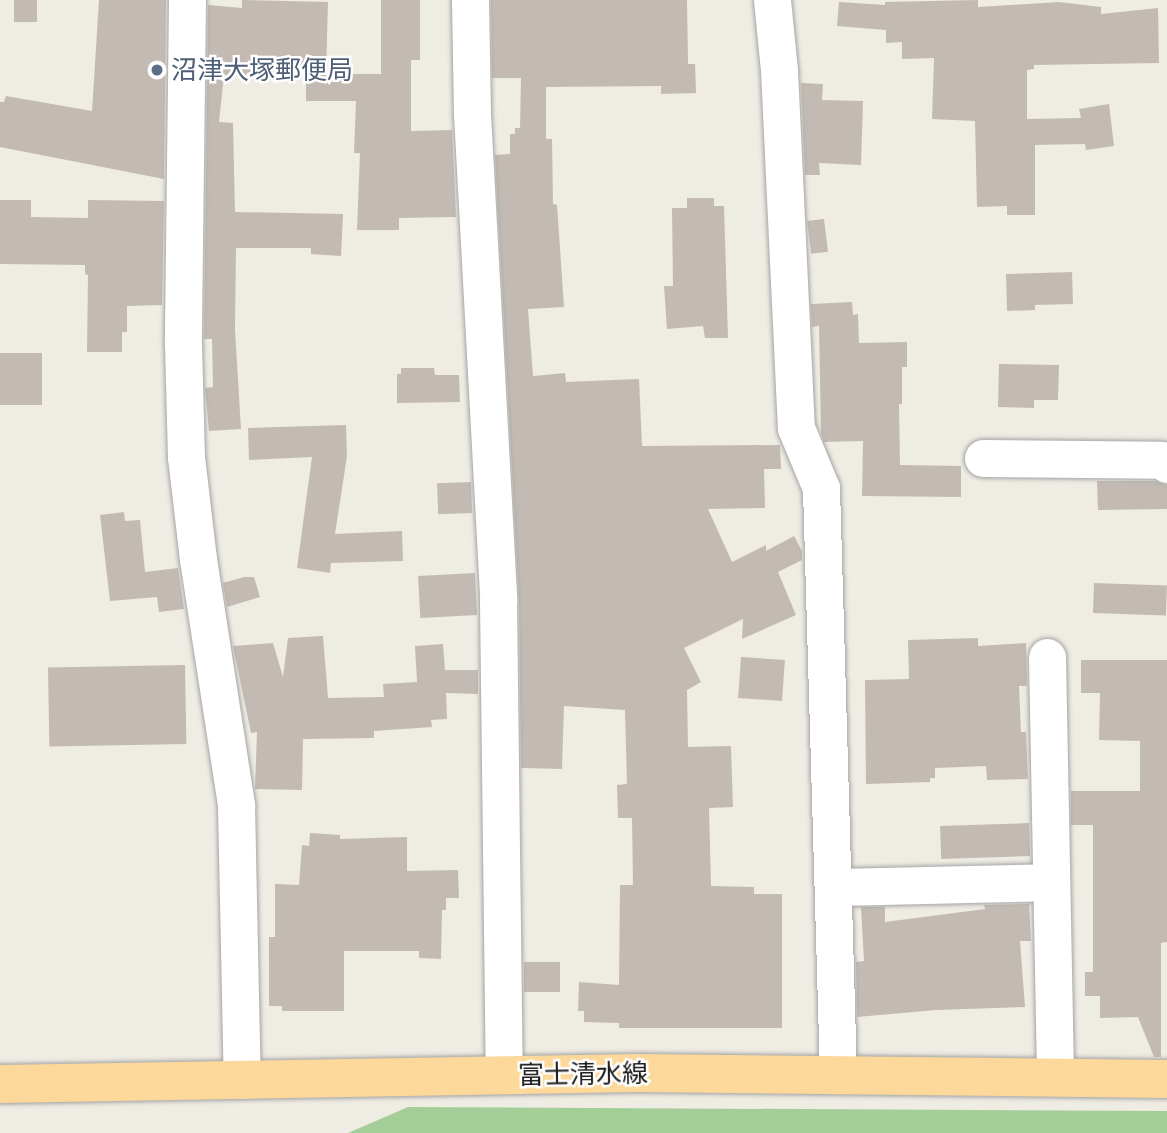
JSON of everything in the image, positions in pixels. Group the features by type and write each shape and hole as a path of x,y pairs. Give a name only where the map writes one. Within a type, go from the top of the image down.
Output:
{"main road":[{"name":"富士清水線","path":"0,1084 504,1075 1167,1079"}],"street":[{"path":"187,0 183,344 186,457 198,559 236,805 242,1080"},
{"path":"470,0 472,114 498,601 504,1075"},
{"path":"772,0 781,94 796,428 821,488 838,1075"},
{"path":"983,458 1161,460 1167,464"},
{"path":"1047,657 1055,1077"},
{"path":"833,887 1051,882"}],"green space":[{"path":"408,1107 1167,1111 1167,1133 348,1133"}],"building":[{"path":"14,0 37,0 37,22 14,22"},
{"path":"99,0 166,0 164,179 0,147 0,102 4,102 6,96 92,111"},
{"path":"242,0 328,2 326,74 381,74 381,0 420,0 420,60 411,60 411,131 452,130 456,217 399,218 399,230 357,230 360,153 354,153 356,101 306,101 306,75 224,75 219,122 233,123 235,212 343,214 341,256 311,254 311,248 236,248 235,330 241,429 209,431 205,388 213,387 212,339 204,339 208,5 242,8"},
{"path":"491,0 687,0 688,64 695,64 696,93 661,94 661,86 546,87 546,139 552,139 553,204 557,205 564,307 528,309 533,376 565,373 566,382 639,379 642,446 780,445 781,469 764,469 765,508 708,509 732,562 766,545 766,551 794,536 802,551 802,560 778,572 796,615 742,639 743,619 684,648 701,682 687,690 688,747 731,746 733,807 709,808 711,886 754,887 754,894 782,894 782,1028 619,1028 619,1023 584,1022 584,1011 578,1011 579,982 619,985 620,885 633,885 632,818 618,818 617,785 627,784 625,710 564,706 562,769 521,768 519,600 495,155 510,154 510,134 515,134 515,128 520,128 521,78 492,78"},
{"path":"978,0 978,7 1059,2 1101,7 1101,14 1158,8 1159,63 1034,65 1034,69 1027,70 1027,119 1081,118 1079,109 1109,104 1114,146 1086,150 1085,144 1035,145 1035,215 1007,215 1007,206 977,207 975,121 932,119 934,58 902,59 902,42 886,43 886,30 837,26 839,2 885,5 885,2"},
{"path":"801,83 823,84 822,100 863,101 861,165 819,163 820,175 805,175"},
{"path":"687,198 714,198 714,206 724,206 728,338 705,338 703,326 667,329 664,286 673,286 672,208 687,208"},
{"path":"0,200 31,200 31,217 88,218 88,200 164,201 162,305 127,306 127,332 122,332 122,352 87,352 88,275 85,274 85,265 0,264"},
{"path":"824,219 828,252 811,254 807,221"},
{"path":"1072,272 1073,304 1035,305 1035,310 1007,311 1006,274"},
{"path":"852,302 853,315 858,314 859,343 907,342 907,367 902,367 902,404 899,404 900,465 961,466 961,497 862,496 863,441 824,442 821,433 819,326 812,327 811,304"},
{"path":"0,353 42,353 42,405 0,405"},
{"path":"999,364 1059,365 1058,400 1034,400 1034,408 998,407"},
{"path":"401,368 434,368 435,375 459,375 460,402 397,403 397,374 401,374"},
{"path":"346,425 347,456 335,534 402,531 403,561 331,563 330,573 297,568 312,457 249,460 248,428"},
{"path":"1097,481 1155,481 1167,485 1167,509 1098,510"},
{"path":"471,482 472,513 438,514 437,483"},
{"path":"124,512 125,521 140,520 145,572 178,568 184,609 159,612 157,597 110,601 100,515"},
{"path":"475,573 477,615 420,618 418,576"},
{"path":"254,577 260,597 227,607 223,583"},
{"path":"1094,583 1167,586 1166,616 1093,613"},
{"path":"323,636 328,698 384,697 383,684 417,682 415,646 443,644 445,670 478,670 478,694 446,693 447,719 431,720 432,727 374,731 374,738 303,739 302,790 255,789 257,732 251,733 233,646 273,643 283,677 288,638"},
{"path":"978,638 978,646 1026,643 1027,686 1019,686 1021,732 1026,732 1028,779 987,780 986,766 935,768 935,778 930,778 930,782 866,784 865,680 909,679 908,640"},
{"path":"741,657 785,660 782,701 738,698"},
{"path":"1081,660 1167,660 1167,942 1161,943 1161,1057 1154,1057 1138,1017 1100,1018 1100,996 1085,996 1085,972 1093,972 1093,825 1071,825 1071,791 1140,791 1140,741 1099,740 1100,693 1081,693"},
{"path":"185,665 186,744 49,746 48,667"},
{"path":"1029,823 1030,856 941,859 940,826"},
{"path":"310,833 340,835 340,839 407,837 407,871 458,870 459,898 446,898 446,910 442,910 441,959 419,958 419,951 344,951 344,1011 282,1011 282,1006 269,1006 269,937 275,937 275,884 299,885 302,845 309,846"},
{"path":"1029,904 1031,941 1020,941 1025,1007 936,1010 857,1017 856,962 864,961 861,907 885,907 885,922 985,909 984,905"},
{"path":"524,962 560,962 560,992 524,992"}],"place":[{"name":"沼津大塚郵便局","path":"157,70"}]}
